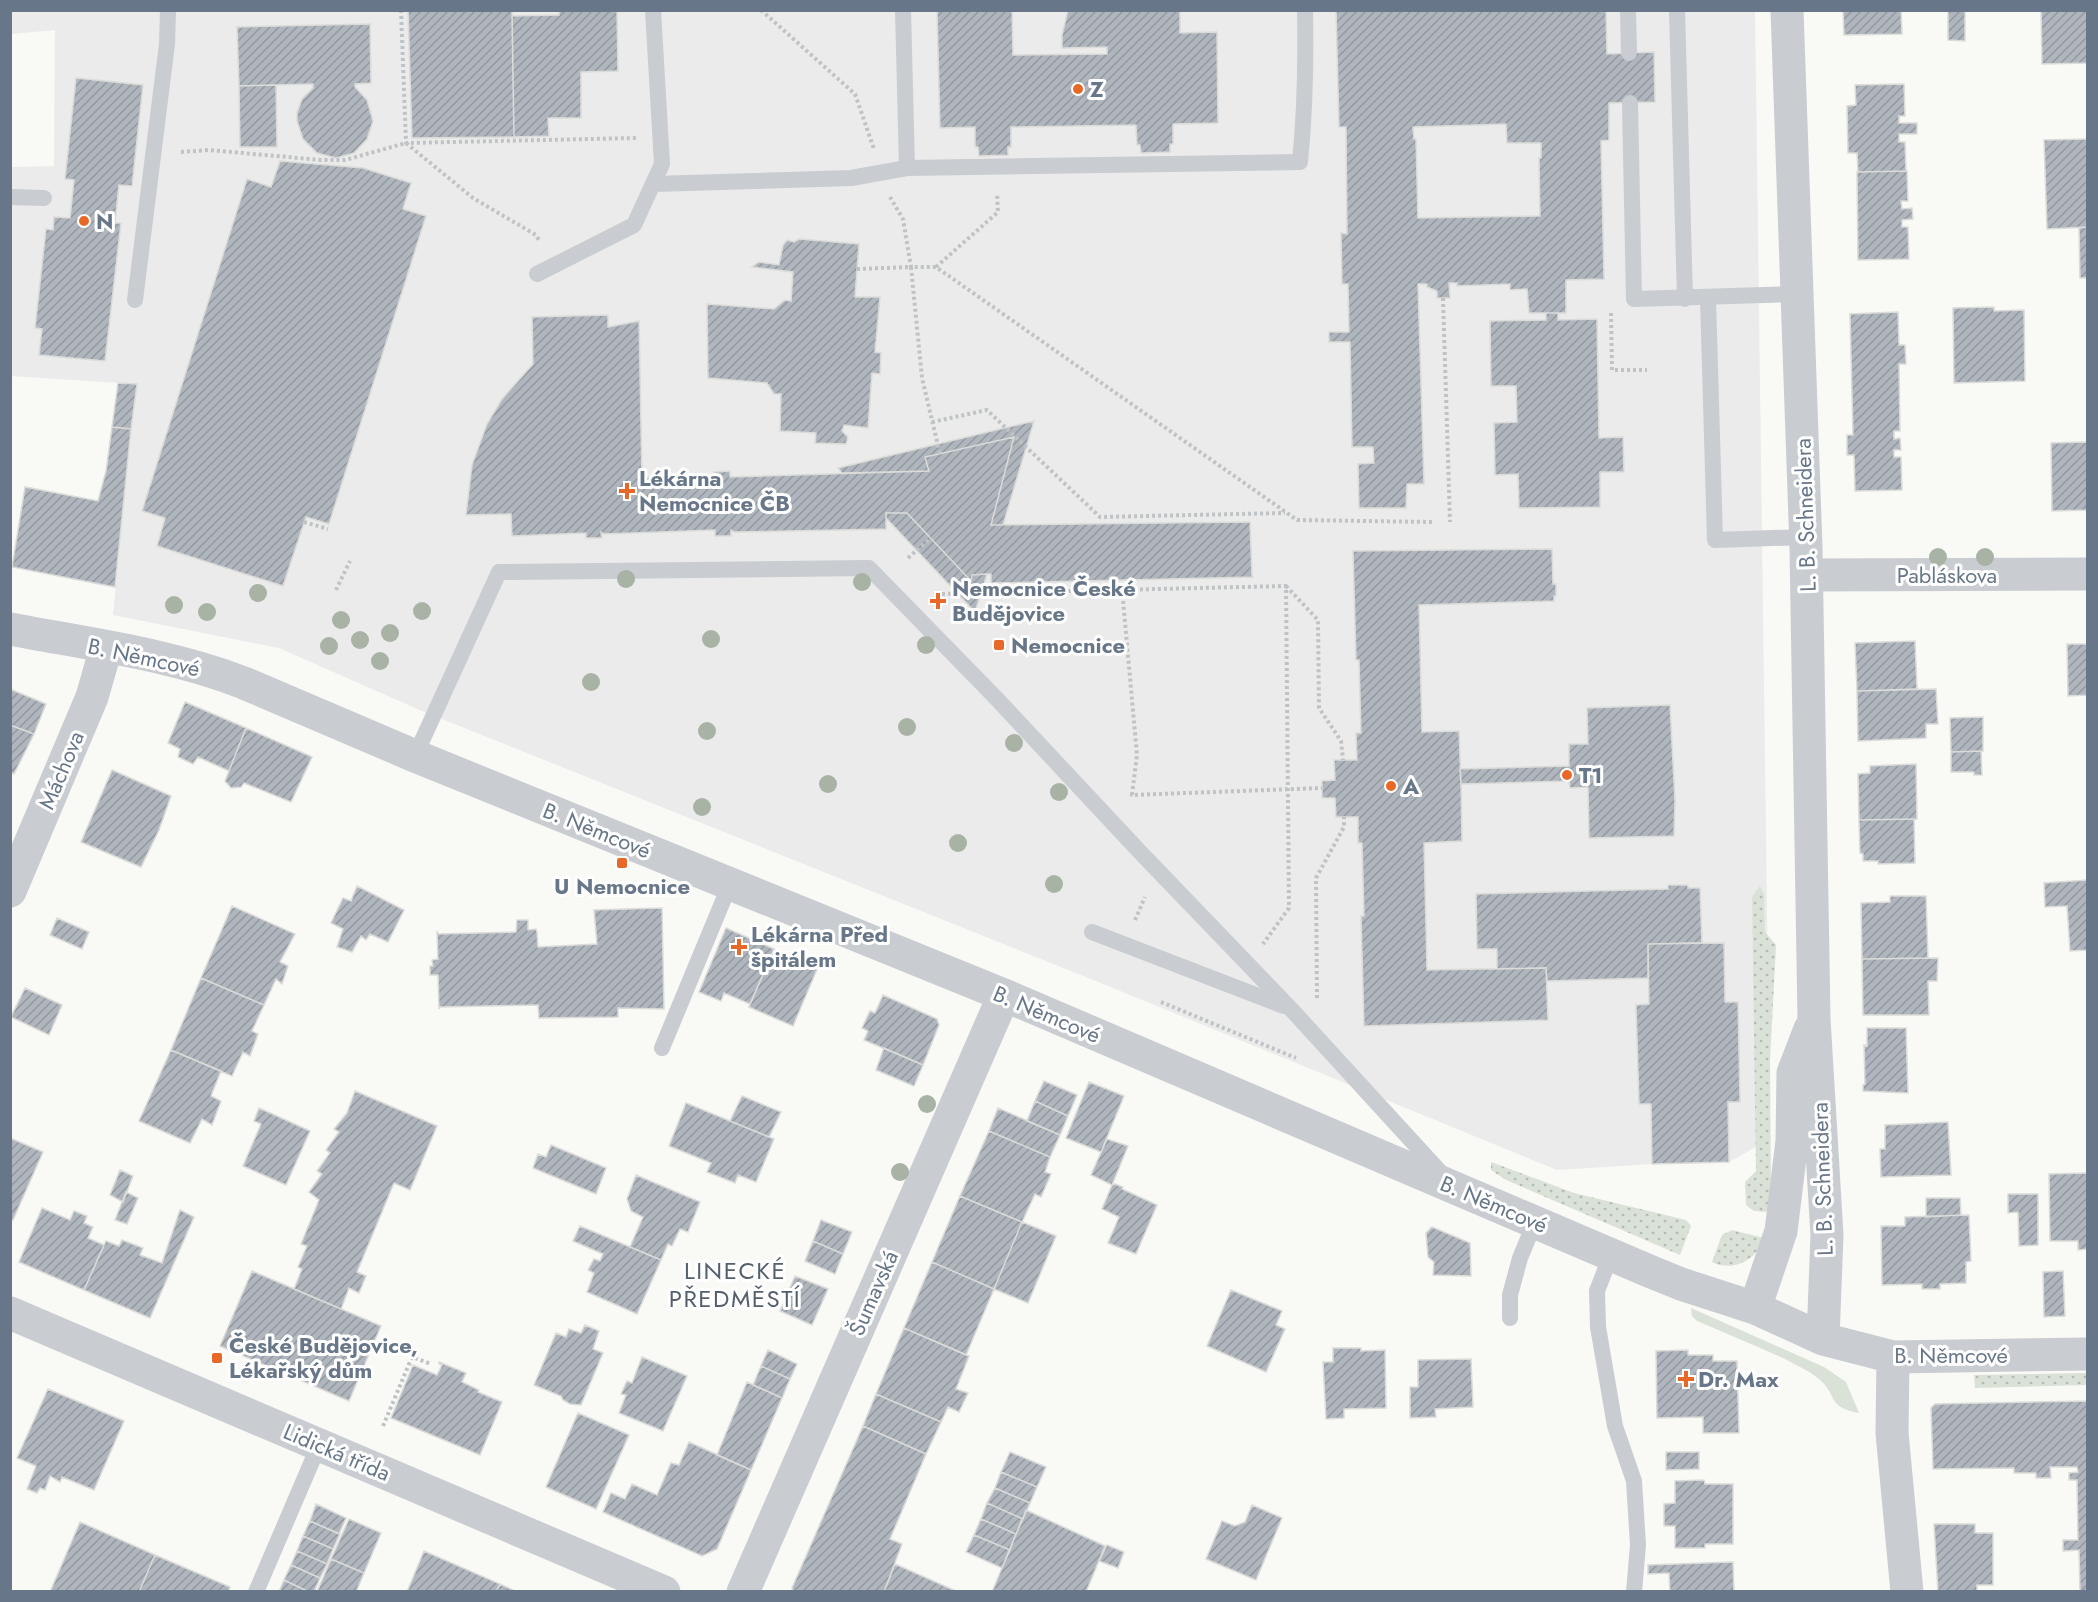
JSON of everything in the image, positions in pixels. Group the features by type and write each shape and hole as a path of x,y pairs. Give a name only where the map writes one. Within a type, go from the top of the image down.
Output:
{"street":[{"name":"L. B. Schneidera","path":"1787,10 1806,537 1814,1019 1827,1235 1823,1339"},
{"name":"Pabláskova","path":"1807,575 2088,574"},
{"name":"B. Němcové","path":"10,629 221,674 415,756 1004,995 1611,1255 1681,1284 1755,1308 1823,1339 1893,1357 2088,1354"},
{"name":"Máchova","path":"10,891 92,697 106,648"},
{"name":"Šumavská","path":"743,1592 1004,995"},
{"name":"L. B. Schneidera","path":"1755,1308 1781,1231 1792,1141 1793,1072 1814,1019"},
{"name":"Lidická třída","path":"10,1313 664,1592"},
{"path":"1893,1357 1892,1433 1907,1592"}],"lane":[{"path":"135,300 167,44 168,10"},
{"path":"537,274 634,225 662,164 653,10"},
{"path":"903,10 907,168"},
{"path":"653,184 851,178 907,168 1300,162 1305,88 1305,10"},
{"path":"1628,10 1629,53"},
{"path":"1677,10 1685,298"},
{"path":"1630,103 1634,299 1797,294"},
{"path":"10,196 44,198"},
{"path":"1708,298 1715,540 1806,537"},
{"path":"415,756 499,572 869,568 996,698 1290,1008 1452,1186"},
{"path":"662,1048 730,884"},
{"path":"1092,932 1290,1008"},
{"path":"1510,1318 1510,1295 1520,1258 1535,1222"},
{"path":"1611,1255 1597,1292 1599,1327 1615,1426 1634,1481 1638,1545 1634,1592"},
{"path":"256,1592 319,1444"}],"path":[{"path":"401,10 406,143 473,198 536,235 553,267"},
{"path":"761,10 855,94 874,150"},
{"path":"153,153 209,150 345,160 406,143 660,137"},
{"path":"936,267 998,212 996,166"},
{"path":"889,194 903,219 911,267 921,378 940,454"},
{"path":"857,268 936,267 1297,520 1432,522"},
{"path":"1634,294 1611,295 1612,370 1647,370"},
{"path":"1443,298 1450,522"},
{"path":"932,422 987,410 1100,518 1286,513"},
{"path":"304,522 328,529"},
{"path":"908,558 931,538"},
{"path":"336,590 350,561"},
{"path":"1259,949 1289,908 1286,586"},
{"path":"942,594 1286,586 1318,620 1319,708 1341,741 1343,760"},
{"path":"1122,589 1137,755 1132,795 1322,789"},
{"path":"1317,999 1316,878 1344,827 1344,817"},
{"path":"1133,925 1146,895"},
{"path":"1161,1002 1305,1062"},
{"path":"383,1426 412,1357 431,1364"}],"shaded area":[{"name":"Nemocnice České Budějovice","path":"11,10 1755,11 1770,1139 1729,1162 1557,1170 1096,981 422,711 279,648 113,615 136,384 11,376 11,167 54,166 55,30 11,34"},
{"path":"1760,886 1764,894 1765,932 1776,945 1770,1060 1771,1200 1766,1212 1754,1211 1746,1205 1745,1182 1756,1171 1752,897"},
{"path":"1491,1162 1574,1193 1686,1220 1691,1226 1680,1255 1506,1180 1491,1170"},
{"path":"1732,1230 1764,1238 1761,1246 1750,1258 1736,1265 1720,1265 1712,1262 1722,1235"},
{"path":"1691,1308 1824,1367 1846,1382 1859,1413 1837,1404 1825,1385 1812,1374 1787,1360 1697,1321 1692,1316"},
{"path":"2087,1373 2087,1385 1975,1388 1974,1375"}],"building":[{"path":"408,10 512,10 514,137 412,138"},
{"path":"559,10 617,10 618,71 581,72 581,118 548,118 549,136 514,137 512,16 559,15"},
{"name":"Z","path":"937,10 1012,10 1013,55 1107,54 1107,47 1062,48 1062,35 1068,10 1180,10 1180,33 1217,32 1218,123 1173,124 1173,144 1170,144 1170,152 1141,153 1140,145 1137,145 1136,125 1011,127 1011,147 1008,147 1008,155 979,156 978,147 975,147 975,127 940,128"},
{"path":"1336,10 1606,10 1607,54 1654,52 1655,102 1609,103 1609,140 1601,141 1604,279 1566,280 1566,313 1529,313 1527,289 1510,290 1510,284 1457,286 1457,283 1449,283 1450,298 1437,298 1437,291 1427,287 1427,284 1418,284 1424,484 1407,484 1406,508 1359,508 1358,464 1374,463 1373,447 1352,447 1350,342 1329,342 1329,332 1349,332 1348,284 1342,284 1341,233 1347,234 1346,127 1339,127","holes":["1506,124 1507,143 1541,143 1540,216 1418,218 1416,139 1414,139 1413,127"]},
{"path":"1843,10 1901,10 1902,34 1844,35"},
{"path":"1948,10 1965,10 1965,41 1948,40"},
{"path":"2041,10 2088,10 2088,63 2042,64"},
{"path":"370,24 371,83 355,84 355,87 367,100 373,121 367,139 354,153 336,158 317,153 303,139 297,113 302,99 313,88 313,84 239,86 237,27"},
{"name":"N","path":"76,78 143,85 132,186 119,185 115,223 121,223 105,361 39,355 42,329 35,328 46,229 53,230 54,217 70,218 74,180 65,179"},
{"path":"1904,84 1905,116 1899,116 1899,123 1917,123 1917,134 1899,134 1899,142 1905,142 1906,171 1858,172 1857,153 1848,153 1847,106 1856,105 1855,85"},
{"path":"276,85 277,147 240,147 239,86"},
{"path":"2088,139 2088,227 2047,229 2044,140"},
{"path":"280,161 363,168 411,183 403,209 426,216 329,524 306,517 283,586 157,546 165,518 142,511 247,179 271,187"},
{"path":"1907,171 1908,201 1901,201 1902,209 1912,208 1913,219 1902,220 1902,227 1908,227 1909,259 1858,260 1857,172"},
{"path":"2088,227 2088,278 2080,278 2079,228"},
{"path":"799,239 859,244 855,297 880,297 875,352 881,353 880,374 872,373 868,428 844,425 842,431 848,437 846,444 815,443 816,433 780,431 781,394 774,394 767,383 708,378 707,304 774,309 785,300 791,301 793,272 752,267 759,262 779,265 783,245 787,240 794,242"},
{"path":"1994,307 1994,311 2024,310 2025,381 1954,383 1953,308"},
{"path":"1898,312 1899,345 1905,345 1906,364 1899,364 1900,431 1894,431 1894,439 1900,438 1901,450 1894,450 1894,457 1901,457 1902,490 1855,491 1854,455 1847,455 1847,435 1853,435 1850,314"},
{"path":"1546,313 1558,313 1558,320 1597,319 1599,438 1623,437 1624,472 1600,472 1600,507 1519,508 1518,474 1495,475 1494,423 1517,422 1516,386 1491,386 1490,321 1546,320"},
{"path":"608,315 608,327 639,321 642,477 714,477 714,472 730,471 730,477 929,471 925,457 1014,437 991,525 1250,522 1253,577 991,583 991,574 987,574 972,575 971,581 907,513 886,513 886,529 734,532 731,530 731,536 715,536 715,530 604,534 601,532 602,538 586,538 586,533 512,536 511,514 466,515 472,465 487,424 502,399 533,364 532,317"},
{"path":"118,383 137,384 131,429 112,427"},
{"path":"1034,421 1003,525 991,525 1014,437 925,457 929,471 842,473 838,468"},
{"path":"112,427 131,429 115,587 12,567 25,487 98,501 106,471"},
{"path":"2088,442 2088,510 2052,511 2051,443"},
{"path":"886,513 907,513 971,581 972,575 987,574 975,612 886,518"},
{"name":"A","path":"1552,549 1553,584 1556,584 1554,601 1419,605 1422,732 1459,731 1461,784 1462,841 1424,843 1427,970 1546,968 1548,1020 1364,1026 1362,843 1358,843 1358,817 1336,817 1335,798 1322,798 1322,781 1335,780 1334,760 1357,760 1356,733 1361,733 1353,551"},
{"path":"1915,641 1917,689 1857,691 1855,643"},
{"path":"2067,644 2088,644 2088,695 2068,696"},
{"path":"10,689 46,704 34,734 10,725"},
{"path":"1936,689 1938,724 1926,724 1926,738 1858,741 1857,691"},
{"path":"185,702 246,728 229,771 198,757 193,764 178,757 180,749 168,743"},
{"name":"T1","path":"1670,705 1675,801 1674,836 1589,838 1588,787 1570,788 1569,781 1461,784 1460,769 1569,766 1569,744 1588,744 1587,708"},
{"path":"1983,717 1983,751 1951,752 1950,718"},
{"path":"10,725 34,734 14,774 10,772"},
{"path":"246,728 312,757 291,802 244,783 241,787 231,788 225,781"},
{"path":"1981,751 1982,775 1974,775 1974,772 1951,772 1951,752"},
{"path":"1916,764 1917,819 1859,820 1858,774 1870,773 1870,766"},
{"path":"112,770 171,796 159,830 141,867 81,842"},
{"path":"1914,819 1915,863 1878,864 1878,861 1863,861 1863,854 1860,853 1859,820"},
{"path":"2088,880 2088,950 2070,951 2067,906 2045,907 2044,883"},
{"path":"1668,885 1688,885 1688,888 1700,888 1702,943 1648,944 1648,978 1547,981 1546,968 1497,969 1497,949 1477,949 1476,894 1668,889"},
{"path":"357,886 404,910 388,942 370,934 366,940 361,936 352,952 337,947 343,929 331,923 343,898 351,901"},
{"path":"1890,896 1926,896 1928,958 1862,959 1861,903 1890,902"},
{"path":"232,906 295,934 280,962 288,966 282,984 276,979 264,1005 201,978"},
{"path":"662,908 664,1009 618,1008 618,1017 539,1019 538,1005 440,1007 439,1009 438,975 430,975 432,960 438,959 437,932 439,934 516,932 517,920 528,920 528,930 536,929 538,947 597,944 594,910"},
{"path":"57,918 89,932 82,949 50,935"},
{"path":"726,928 774,949 750,1004 724,993 721,1001 699,992"},
{"path":"1724,943 1725,1002 1738,1002 1740,1102 1728,1102 1729,1162 1652,1164 1651,1104 1639,1104 1636,1005 1649,1004 1648,944"},
{"path":"774,949 818,967 793,1026 749,1007"},
{"path":"1938,958 1937,981 1928,981 1929,1015 1863,1015 1862,959"},
{"path":"201,978 264,1005 252,1031 258,1034 250,1056 243,1052 232,1076 171,1050"},
{"path":"25,988 62,1005 49,1035 11,1017"},
{"path":"883,995 937,1019 939,1025 923,1065 864,1040 868,1031 862,1028 870,1011 875,1013"},
{"path":"1867,1028 1906,1028 1908,1093 1863,1091 1865,1084 1864,1045 1867,1046"},
{"path":"884,1048 923,1065 914,1086 876,1070"},
{"path":"171,1050 221,1071 211,1096 221,1101 212,1125 202,1119 190,1143 139,1121"},
{"path":"1044,1081 1077,1095 1068,1116 1035,1101"},
{"path":"1089,1082 1124,1096 1101,1152 1066,1138"},
{"path":"355,1091 437,1126 410,1190 394,1183 357,1272 366,1276 359,1293 349,1288 341,1309 294,1289 302,1269 298,1267 307,1246 301,1244 319,1200 309,1192 322,1174 317,1171 330,1153 326,1150 339,1132 334,1129 347,1113"},
{"path":"742,1096 781,1112 769,1137 730,1121"},
{"path":"1035,1101 1068,1116 1060,1135 1027,1121"},
{"path":"686,1103 774,1139 756,1182 738,1175 735,1183 707,1172 711,1163 669,1146"},
{"path":"259,1108 310,1131 286,1185 243,1166 261,1124 254,1121"},
{"path":"998,1108 1060,1135 1050,1157 989,1131"},
{"path":"1948,1122 1951,1175 1881,1177 1880,1149 1885,1149 1885,1125"},
{"path":"989,1131 1050,1157 1045,1172 1051,1174 1041,1197 1035,1194 1022,1222 960,1196"},
{"path":"10,1138 43,1152 13,1220 10,1220"},
{"path":"1107,1139 1128,1146 1112,1185 1091,1175"},
{"path":"551,1145 606,1168 596,1194 533,1168 538,1154 546,1157"},
{"path":"120,1170 133,1176 123,1202 110,1195"},
{"path":"2088,1173 2088,1249 2078,1250 2078,1241 2050,1241 2049,1174"},
{"path":"636,1175 700,1202 688,1232 680,1229 672,1246 668,1244 661,1260 630,1247 643,1217 631,1211 627,1199"},
{"path":"1115,1184 1157,1205 1136,1254 1108,1243 1119,1217 1102,1209 1112,1185"},
{"path":"126,1192 138,1198 127,1224 115,1220"},
{"path":"2008,1194 2038,1194 2038,1245 2019,1246 2018,1212 2008,1213"},
{"path":"960,1196 1022,1222 994,1289 932,1262"},
{"path":"1926,1198 1960,1198 1961,1215 1926,1217"},
{"path":"42,1208 70,1220 74,1211 87,1216 84,1223 93,1227 88,1238 104,1245 84,1290 19,1262"},
{"path":"180,1210 194,1217 150,1318 84,1290 106,1241 119,1246 122,1240 143,1248 140,1255 162,1263"},
{"path":"1969,1215 1971,1261 1966,1262 1966,1283 1940,1284 1940,1289 1922,1289 1922,1284 1882,1285 1881,1226 1905,1226 1905,1217"},
{"path":"821,1220 852,1232 843,1254 813,1241"},
{"path":"1022,1222 1056,1236 1028,1303 994,1289"},
{"path":"580,1226 661,1260 637,1314 587,1292 594,1273 588,1270 594,1259 600,1261 603,1254 573,1241"},
{"path":"1432,1227 1470,1243 1471,1276 1433,1275 1434,1262 1428,1257 1426,1233"},
{"path":"813,1241 843,1254 835,1274 805,1261"},
{"path":"932,1262 994,1289 966,1355 904,1328"},
{"path":"252,1271 381,1326 349,1401 220,1346"},
{"path":"2063,1271 2065,1316 2044,1317 2043,1272"},
{"path":"795,1276 828,1289 812,1325 780,1311"},
{"path":"1231,1290 1282,1311 1276,1325 1285,1329 1266,1372 1207,1346"},
{"path":"585,1325 599,1331 593,1349 603,1353 581,1405 570,1404 561,1396 534,1385 556,1333 566,1337 569,1329 581,1333"},
{"path":"904,1328 969,1356 956,1389 968,1393 959,1412 948,1407 941,1422 876,1394"},
{"path":"1333,1348 1361,1348 1361,1351 1385,1350 1386,1408 1344,1409 1344,1418 1326,1419 1323,1362 1333,1362"},
{"path":"768,1350 797,1364 790,1379 761,1366"},
{"path":"1688,1350 1688,1355 1713,1355 1713,1361 1737,1361 1739,1433 1703,1433 1703,1417 1657,1418 1656,1351"},
{"path":"642,1357 687,1376 663,1431 619,1413 626,1395 621,1394 627,1381 632,1383"},
{"path":"1471,1359 1473,1407 1435,1409 1436,1417 1410,1418 1410,1387 1418,1387 1418,1360"},
{"path":"439,1362 466,1373 462,1382 502,1402 480,1455 391,1418 413,1365 437,1375 442,1365"},
{"path":"761,1366 790,1379 782,1398 753,1385"},
{"path":"747,1382 782,1398 751,1470 717,1455"},
{"path":"48,1389 124,1421 94,1490 62,1477 60,1482 50,1476 45,1490 40,1488 37,1493 27,1489 36,1466 17,1458"},
{"path":"876,1394 941,1422 926,1454 863,1426"},
{"path":"2088,1401 2088,1592 2080,1592 2079,1550 2063,1551 2063,1540 2078,1540 2077,1480 2069,1480 2069,1473 2078,1472 2077,1467 2050,1467 2051,1478 2036,1478 2036,1473 2014,1473 2014,1468 1933,1469 1931,1408 1935,1404"},
{"path":"578,1413 629,1435 596,1509 546,1487"},
{"path":"863,1426 926,1454 890,1539 902,1544 884,1592 793,1592 792,1588"},
{"path":"689,1442 751,1470 717,1549 702,1556 603,1512 611,1493 625,1499 632,1484 657,1495 671,1463 679,1465"},
{"path":"1010,1452 1046,1467 1037,1487 1001,1472"},
{"path":"1666,1452 1699,1452 1699,1469 1666,1470"},
{"path":"1001,1472 1037,1487 1030,1503 995,1488"},
{"path":"1704,1480 1705,1484 1733,1484 1733,1544 1705,1544 1705,1548 1675,1548 1675,1526 1664,1526 1664,1504 1675,1503 1675,1481"},
{"path":"995,1488 1030,1503 1023,1519 987,1503"},
{"path":"987,1503 1023,1519 1016,1534 981,1519"},
{"path":"316,1504 346,1518 339,1534 310,1521"},
{"path":"1252,1505 1282,1518 1256,1580 1206,1559 1222,1521 1235,1526 1245,1522"},
{"path":"1026,1510 1105,1546 1086,1592 992,1592"},
{"path":"349,1519 381,1533 364,1573 331,1559"},
{"path":"981,1519 1016,1534 1010,1550 974,1535"},
{"path":"310,1521 340,1534 333,1549 303,1536"},
{"path":"80,1522 155,1555 139,1592 50,1592"},
{"path":"1934,1524 1975,1524 1975,1533 1993,1533 1993,1585 1977,1585 1977,1592 1938,1592"},
{"path":"974,1535 1010,1550 1002,1568 966,1552"},
{"path":"303,1536 333,1549 327,1564 297,1551"},
{"path":"1107,1545 1124,1552 1118,1568 1099,1561"},
{"path":"297,1551 327,1564 320,1578 291,1565"},
{"path":"424,1551 500,1584 496,1592 407,1592"},
{"path":"155,1555 230,1587 228,1592 139,1592"},
{"path":"331,1559 364,1573 356,1592 317,1592"},
{"path":"1733,1562 1734,1592 1670,1592 1669,1573 1648,1574 1648,1565"},
{"path":"895,1564 958,1592 884,1592"},
{"path":"291,1565 320,1578 314,1592 309,1592 284,1580"},
{"path":"284,1580 309,1592 279,1592"},
{"path":"500,1584 517,1592 496,1592"}],"place":[{"name":"Z","path":"1078,89"},
{"name":"N","path":"84,221"},
{"name":"Lékárna Nemocnice ČB","path":"627,491"},
{"name":"Nemocnice České Budějovice","path":"938,601"},
{"name":"Nemocnice","path":"999,645"},
{"name":"T1","path":"1567,775"},
{"name":"A","path":"1391,786"},
{"name":"U Nemocnice","path":"622,863"},
{"name":"Lékárna Před špitálem","path":"739,947"},
{"name":"České Budějovice, Lékařský dům","path":"217,1358"},
{"name":"Dr. Max","path":"1686,1379"}],"district":[{"name":"LINECKÉ PŘEDMĚSTÍ","path":"735,1284"}]}
